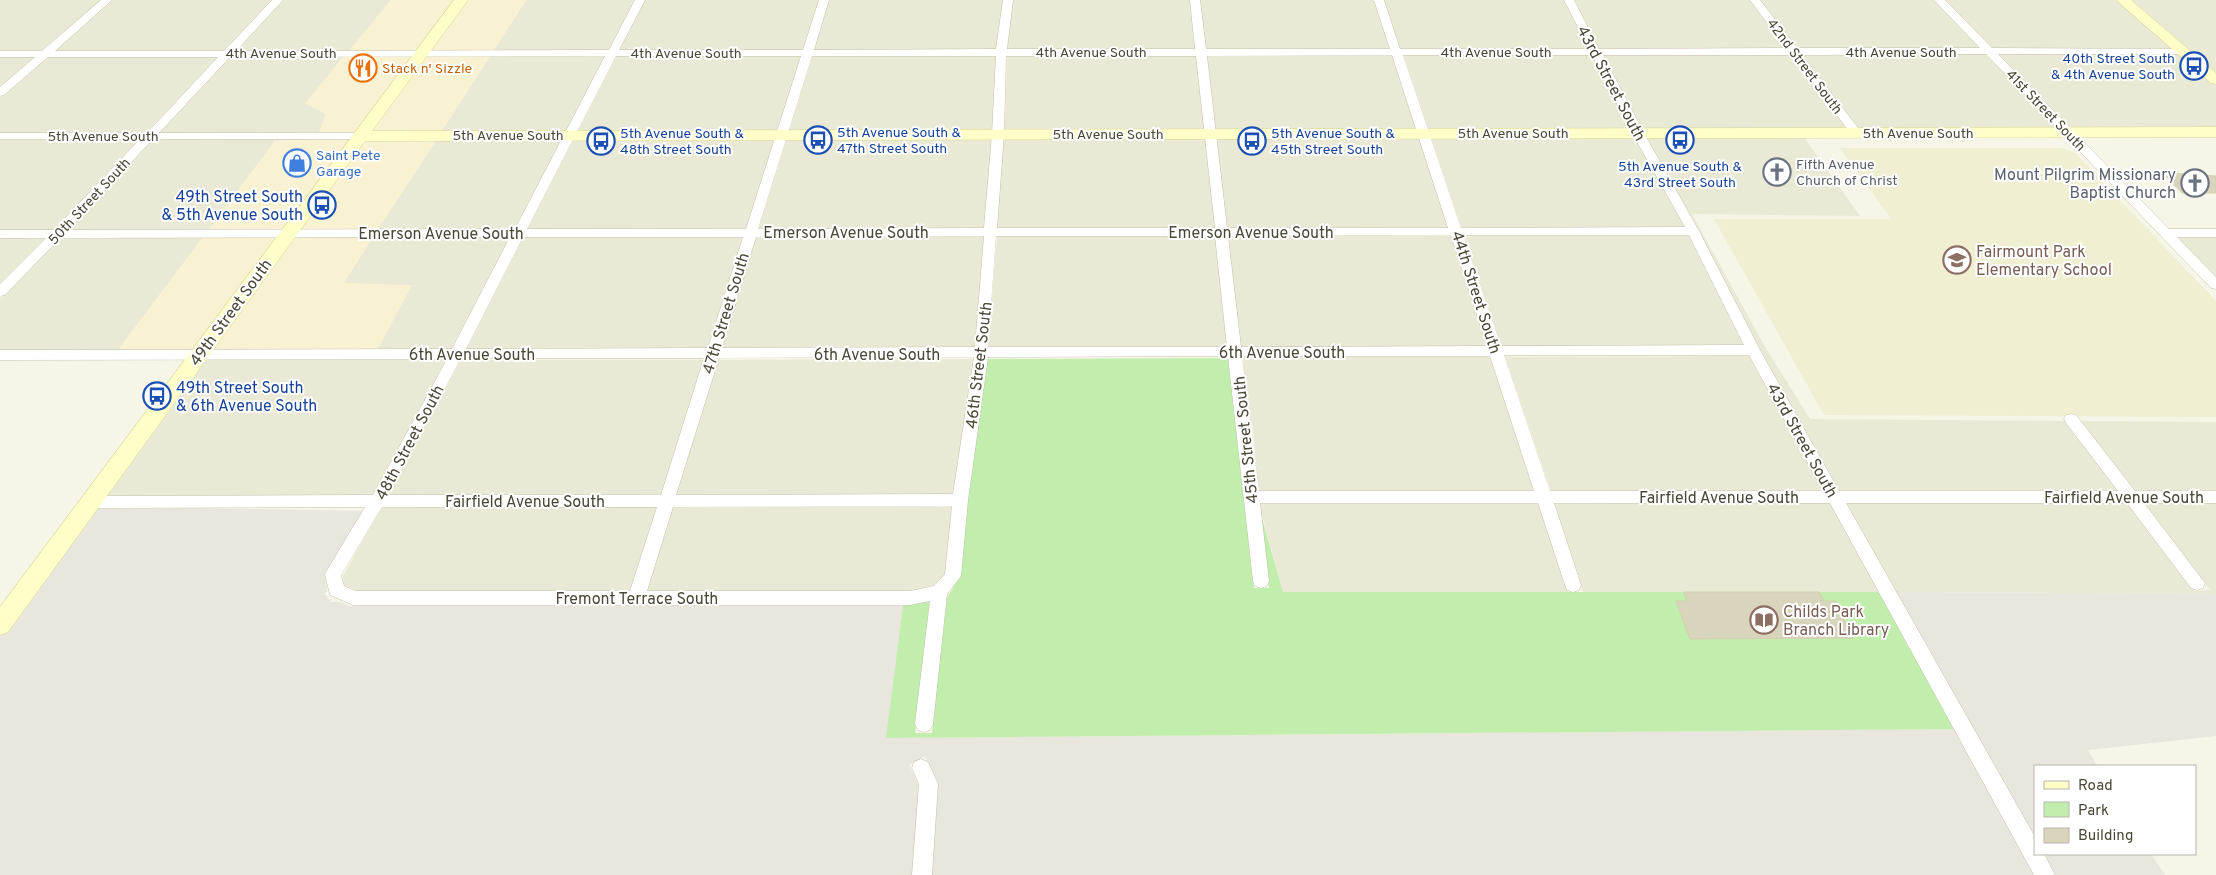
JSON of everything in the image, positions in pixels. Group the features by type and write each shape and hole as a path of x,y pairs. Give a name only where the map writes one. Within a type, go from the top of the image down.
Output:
{"street":[{"path":"0,93 107,0"},
{"name":"50th Street South","path":"0,292 108,184 148,136 278,0"},
{"name":"49th Street South","path":"0,625 461,0"},
{"name":"48th Street South","path":"336,590 333,574 377,502 640,0"},
{"name":"47th Street South","path":"636,598 824,0"},
{"name":"46th Street South","path":"924,724 939,592 952,576 960,500 981,354 998,134 1001,53 1008,0"},
{"name":"45th Street South","path":"1195,0 1261,581"},
{"name":"44th Street South","path":"1378,0 1573,584"},
{"name":"43rd Street South","path":"1569,0 1638,133 1693,231 1753,350 2045,875"},
{"name":"42nd Street South","path":"1755,0 1856,133"},
{"name":"41st Street South","path":"1939,0 2216,285"},
{"path":"2122,0 2216,80"},
{"name":"4th Avenue South","path":"0,54 2183,51"},
{"name":"5th Avenue South","path":"0,136 2216,132"},
{"name":"Emerson Avenue South","path":"0,234 1693,231"},
{"path":"2166,233 2216,233"},
{"name":"6th Avenue South","path":"0,355 981,354 1753,350"},
{"path":"2071,419 2197,583"},
{"name":"Fairfield Avenue South","path":"1251,497 2216,496"},
{"name":"Fairfield Avenue South","path":"90,502 960,500"},
{"name":"Fremont Terrace South","path":"336,590 353,598 910,598 939,592"},
{"path":"921,768 929,784 922,875"}],"shaded area":[{"path":"0,0 102,0 44,51 0,51"},
{"path":"112,0 273,0 225,51 54,51"},
{"path":"283,0 391,0 349,51 235,51"},
{"path":"391,0 456,0 419,50 349,51"},
{"path":"466,0 526,0 494,50 429,50"},
{"path":"526,0 635,0 609,50 494,50"},
{"path":"645,0 819,0 803,50 619,50"},
{"path":"829,0 1003,0 997,50 813,50"},
{"path":"1013,0 1190,0 1196,50 1007,50"},
{"path":"1200,0 1374,0 1390,49 1206,49"},
{"path":"1383,0 1564,0 1589,49 1400,49"},
{"path":"1574,0 1750,0 1787,49 1599,49"},
{"path":"1760,0 1934,0 1981,49 1797,49"},
{"path":"1944,0 2118,0 2174,48 1991,49"},
{"path":"2127,0 2216,0 2216,76"},
{"path":"1986,54 2058,129 1859,129 1801,55"},
{"path":"1996,54 2181,54 2216,84 2216,128 2069,129"},
{"path":"1196,55 1204,130 1004,131 1006,56"},
{"path":"1206,55 1392,55 1417,130 1215,130"},
{"path":"1402,55 1592,55 1631,130 1428,130"},
{"path":"1602,55 1791,55 1848,129 1641,130"},
{"path":"219,56 146,133 0,133 0,98 47,57"},
{"path":"229,56 344,56 306,103 327,114 319,132 157,133"},
{"path":"344,56 414,56 358,132 319,132 326,114 305,103"},
{"path":"425,56 490,56 441,132 369,132"},
{"path":"490,56 606,56 566,132 441,132"},
{"path":"616,56 801,56 777,131 577,132"},
{"path":"811,56 996,56 993,131 788,131"},
{"path":"0,57 37,57 0,89"},
{"path":"1645,136 1803,136 1860,216 1692,214 1764,345 1810,419 2066,421 2118,490 1839,490 1760,350"},
{"path":"1205,137 1215,228 997,228 1003,138"},
{"path":"1216,137 1419,137 1449,227 1227,228"},
{"path":"1430,137 1634,137 1685,227 1461,227"},
{"path":"775,138 746,228 527,229 573,139"},
{"path":"786,138 992,138 985,228 758,228"},
{"path":"316,139 275,141 209,229 69,230 151,140"},
{"path":"353,139 285,229 209,229 275,141"},
{"path":"364,139 437,139 378,229 297,229"},
{"path":"437,139 562,139 515,229 378,229"},
{"path":"0,140 140,140 57,230 0,230"},
{"name":"Fairmount Park Elementary School","path":"1840,148 2062,148 2074,152 2216,301 2216,417 1824,415 1714,219 1891,219"},
{"path":"985,236 975,349 721,349 755,237"},
{"path":"997,236 1216,236 1228,347 988,349"},
{"path":"1228,236 1452,236 1488,346 1241,347"},
{"path":"1464,236 1689,236 1744,345 1501,346"},
{"path":"203,237 118,350 0,350 0,299 60,239"},
{"path":"203,237 279,237 196,350 118,350"},
{"path":"291,237 373,237 344,283 412,285 378,349 209,350"},
{"path":"373,237 511,237 451,349 378,349 343,283"},
{"path":"523,237 743,237 707,349 465,349"},
{"path":"2176,237 2216,237 2216,278"},
{"path":"0,238 48,239 0,286"},
{"path":"1749,356 1824,490 1551,491 1505,357"},
{"path":"1242,357 1491,357 1536,491 1258,491 1253,425 1250,424"},
{"path":"974,359 954,494 676,494 717,360"},
{"path":"202,360 446,360 373,495 103,496"},
{"path":"460,360 704,360 661,494 388,495"},
{"path":"2080,421 2216,422 2216,490 2133,490"},
{"path":"1831,503 1879,592 1583,592 1555,504"},
{"path":"1846,503 2128,503 2195,591 2210,590 2143,503 2216,503 2216,594 1896,592"},
{"path":"1259,504 1540,504 1568,592 1283,592"},
{"path":"657,507 630,591 358,591 344,585 343,576 380,508"},
{"path":"672,507 952,507 945,574 935,586 910,591 646,591"},
{"path":"195,508 363,511 325,578 327,591 324,594 328,600 332,599 330,602 340,602 349,606 903,606 887,738 1957,729 2036,875 932,875 938,784 925,756 909,765 920,788 913,875 0,875 0,636 93,509"},
{"path":"1896,592 2216,594 2216,736 2088,750 2096,765 2034,765 2034,836"},
{"path":"2044,855 2152,855 2165,875 2055,875"}],"green space":[{"path":"1228,358 1254,588 1269,588 1260,511 1283,592 1879,592 1957,729 886,738 903,606 930,601 915,733 932,733 947,598 960,576 987,359"}],"building":[{"name":"Mount Pilgrim Missionary Baptist Church","path":"2169,173 2216,176 2216,193 2182,193 2166,176 2172,177"},
{"name":"Childs Park Branch Library","path":"1684,592 1819,592 1824,601 1835,601 1853,638 1690,639 1676,601 1687,601"}],"place":[{"name":"40th Street South & 4th Avenue South","path":"2194,66"},
{"name":"Stack n' Sizzle","path":"363,68"},
{"name":"5th Avenue South & 47th Street South","path":"818,140"},
{"name":"5th Avenue South & 43rd Street South","path":"1680,140"},
{"name":"5th Avenue South & 48th Street South","path":"601,141"},
{"name":"5th Avenue South & 45th Street South","path":"1252,141"},
{"name":"Saint Pete Garage","path":"297,163"},
{"name":"Fifth Avenue Church of Christ","path":"1777,172"},
{"name":"Mount Pilgrim Missionary Baptist Church","path":"2195,183"},
{"name":"49th Street South & 5th Avenue South","path":"322,205"},
{"name":"Fairmount Park Elementary School","path":"1957,260"},
{"name":"49th Street South & 6th Avenue South","path":"157,396"},
{"name":"Childs Park Branch Library","path":"1764,620"}]}
